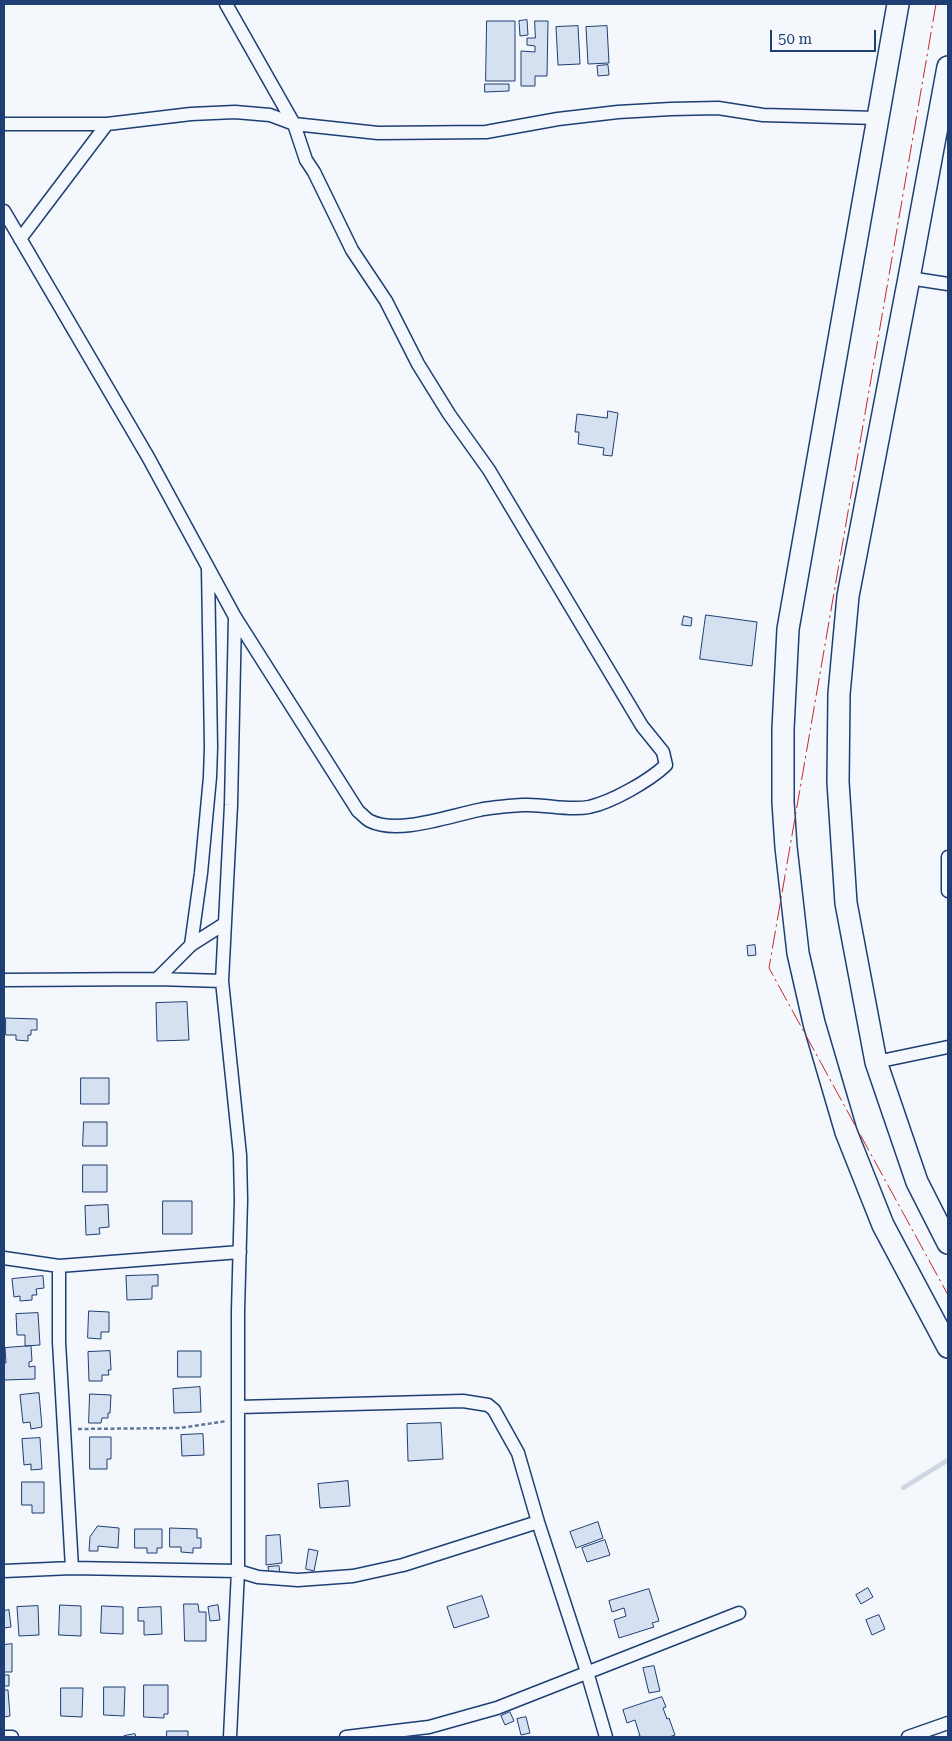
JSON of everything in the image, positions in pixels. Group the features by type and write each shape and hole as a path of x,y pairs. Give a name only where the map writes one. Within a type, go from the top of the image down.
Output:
{"highway":[{"path":"898,4 788,629 783,728 784,820 798,953 814,1023 846,1132 883,1225 948,1347"},
{"path":"948,68 944,116 910,278 848,596 839,694 838,782 846,903 876,1062 917,1182 948,1243"}],"street":[{"path":"4,211 148,457 236,617 358,811 369,821 381,825 412,826 480,810 527,805 564,808 590,807 654,776 666,765 663,752 642,726 489,470 449,414 418,364 386,301 352,250 314,172 306,160 294,124 226,4"},
{"path":"4,124 107,124 191,114 235,112 270,116 294,124 378,133 486,132 558,119 609,113 718,108 763,116 877,118"},
{"path":"20,239 107,124"},
{"path":"910,278 948,284"},
{"path":"191,945 201,873 210,777 208,568"},
{"path":"230,1737 238,1571 238,1296 241,1200 240,1155 222,981 236,617"},
{"path":"211,747 232,758"},
{"path":"948,857 948,891"},
{"path":"157,979 191,945 224,924"},
{"path":"4,980 157,979 222,981"},
{"path":"876,1062 948,1047"},
{"path":"4,1258 60,1266 240,1252"},
{"path":"60,1266 59,1342 72,1568"},
{"path":"239,1413 463,1401 488,1405 494,1410 518,1453 606,1737"},
{"path":"4,1571 72,1568 238,1571 258,1577 298,1580 353,1576 403,1565 538,1522"},
{"path":"346,1737 438,1724 497,1708 739,1613"},
{"path":"908,1737 948,1723"},
{"path":"4,1737 12,1737"}],"path":[{"path":"64,1430 180,1428 239,1413"}],"building":[{"path":"527,20 528,35 520,36 519,21"},
{"path":"487,21 515,21 515,81 486,81"},
{"path":"535,21 548,21 547,76 535,76 535,86 521,86 521,51 535,52 535,46 527,45 527,38 535,38"},
{"path":"578,26 580,64 558,65 556,27"},
{"path":"607,26 609,63 588,64 586,27"},
{"path":"608,65 609,75 598,76 597,66"},
{"path":"485,84 509,84 509,91 485,92"},
{"path":"608,411 618,413 612,456 603,455 604,448 578,444 579,432 575,432 577,414 607,418"},
{"path":"706,615 757,622 752,666 700,659"},
{"path":"684,616 692,618 691,626 682,625"},
{"path":"755,945 756,955 748,956 747,946"},
{"path":"187,1002 189,1040 157,1041 156,1003"},
{"path":"6,1018 37,1019 37,1030 31,1030 31,1035 28,1035 28,1041 16,1040 16,1035 6,1035"},
{"path":"81,1078 109,1078 109,1104 81,1104"},
{"path":"84,1122 107,1122 107,1146 83,1146"},
{"path":"83,1165 107,1165 107,1192 83,1192"},
{"path":"163,1201 192,1201 192,1234 163,1234"},
{"path":"108,1205 109,1227 99,1228 100,1234 86,1235 85,1206"},
{"path":"158,1275 158,1286 152,1286 152,1299 127,1300 126,1276"},
{"path":"43,1276 44,1288 36,1289 37,1295 32,1295 32,1300 20,1301 20,1296 14,1297 12,1279"},
{"path":"89,1311 109,1312 109,1332 101,1332 101,1339 88,1338"},
{"path":"38,1313 40,1345 25,1346 25,1335 17,1335 16,1314"},
{"path":"31,1346 32,1361 29,1362 29,1367 35,1366 35,1379 4,1380 5,1348"},
{"path":"110,1351 111,1370 108,1370 109,1375 102,1375 102,1381 89,1381 88,1352"},
{"path":"178,1351 201,1351 201,1377 178,1377"},
{"path":"200,1387 201,1412 174,1413 173,1389"},
{"path":"39,1393 42,1427 31,1429 30,1422 23,1423 20,1395"},
{"path":"90,1394 111,1395 110,1413 108,1413 108,1418 102,1418 101,1423 89,1423"},
{"path":"441,1423 443,1459 408,1461 407,1424"},
{"path":"203,1434 204,1455 182,1456 181,1435"},
{"path":"90,1437 111,1437 111,1459 107,1459 107,1469 90,1469"},
{"path":"40,1438 42,1469 31,1470 31,1464 24,1465 22,1439"},
{"path":"348,1481 350,1506 320,1508 318,1484"},
{"path":"22,1482 44,1482 44,1513 32,1513 32,1505 22,1505"},
{"path":"598,1522 603,1538 576,1548 570,1532"},
{"path":"98,1526 119,1528 118,1548 98,1546 98,1551 89,1551 90,1537"},
{"path":"170,1528 197,1529 197,1538 201,1538 201,1548 193,1548 193,1553 181,1552 181,1547 170,1547"},
{"path":"135,1529 162,1529 162,1548 157,1548 157,1553 147,1553 147,1548 135,1548"},
{"path":"280,1535 282,1563 266,1565 266,1536"},
{"path":"605,1540 610,1555 587,1562 582,1548"},
{"path":"309,1549 318,1551 314,1571 306,1569"},
{"path":"279,1566 280,1574 269,1575 268,1567"},
{"path":"868,1588 873,1597 861,1604 856,1595"},
{"path":"649,1589 659,1621 652,1623 654,1627 619,1638 614,1620 626,1616 624,1608 612,1612 609,1601"},
{"path":"482,1596 489,1617 454,1628 447,1607"},
{"path":"184,1604 198,1604 199,1612 206,1612 206,1641 185,1641"},
{"path":"60,1605 81,1606 81,1636 59,1635"},
{"path":"218,1605 220,1620 210,1621 208,1607"},
{"path":"38,1606 39,1635 19,1636 17,1607"},
{"path":"102,1606 123,1607 123,1634 101,1633"},
{"path":"161,1607 162,1634 144,1635 144,1621 138,1621 138,1608"},
{"path":"9,1610 11,1627 4,1628 4,1611"},
{"path":"879,1615 885,1629 872,1635 866,1620"},
{"path":"12,1644 12,1672 4,1672 4,1645"},
{"path":"654,1666 660,1691 649,1693 643,1668"},
{"path":"4,1675 9,1675 9,1686 4,1686"},
{"path":"144,1685 168,1685 168,1714 164,1714 164,1718 144,1717"},
{"path":"104,1687 125,1687 124,1716 104,1715"},
{"path":"61,1688 83,1688 82,1717 61,1716"},
{"path":"4,1690 8,1690 10,1716 4,1717"},
{"path":"662,1697 666,1707 663,1708 675,1735 669,1737 635,1737 640,1736 635,1720 627,1723 623,1710"},
{"path":"510,1712 514,1721 505,1725 501,1716"},
{"path":"526,1717 530,1733 521,1735 517,1719"},
{"path":"167,1731 188,1731 188,1737 167,1737"},
{"path":"135,1734 136,1737 124,1737 124,1736"}],"waterway":[{"path":"903,1488 948,1460"}],"power":[{"path":"936,4 769,968 948,1295"}]}
